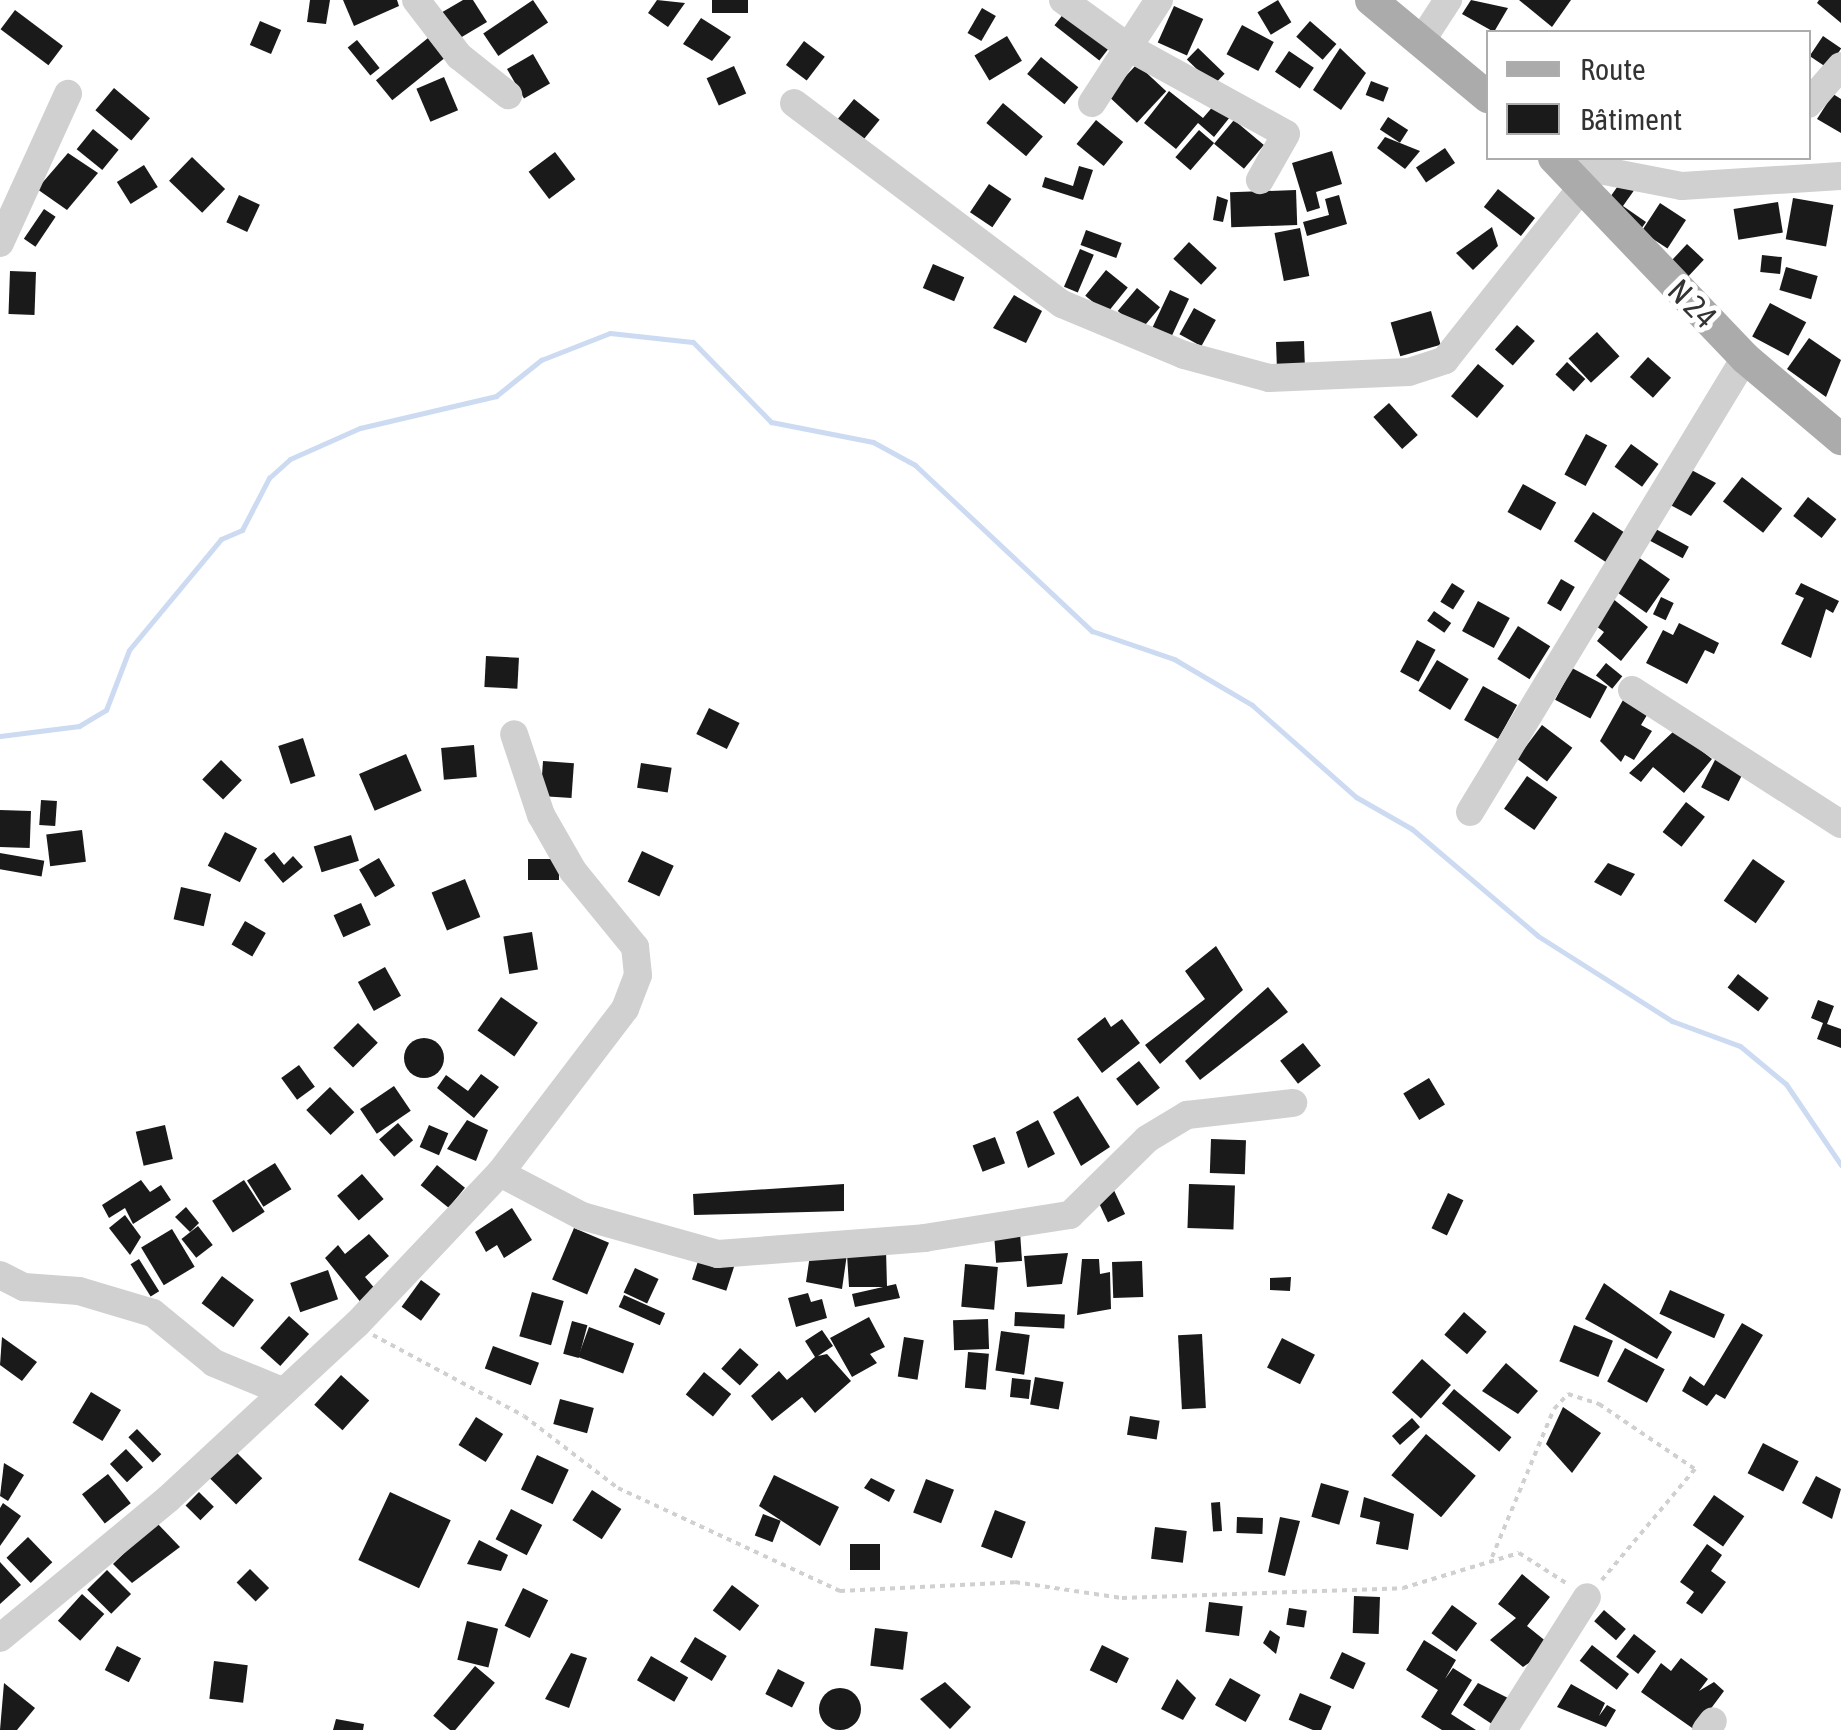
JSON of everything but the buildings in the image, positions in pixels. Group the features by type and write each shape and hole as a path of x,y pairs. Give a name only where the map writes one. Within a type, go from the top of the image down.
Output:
{"main road":[{"path":"1371,0 1486,95"},
{"name":"N 24","path":"1556,160 1579,191 1745,358 1841,440"}],"street":[{"path":"416,0 459,56 508,95"},
{"path":"1063,0 1128,47 1286,134 1260,180"},
{"path":"1092,103 1159,0"},
{"path":"1422,40 1448,0"},
{"path":"1811,101 1841,66"},
{"path":"0,242 68,94"},
{"path":"794,104 1062,304 1184,354 1269,378 1409,372 1445,360 1579,191"},
{"path":"1556,160 1682,186 1764,171 1841,176"},
{"path":"1470,812 1745,358"},
{"path":"1632,690 1841,824"},
{"path":"0,1638 357,1324 500,1173 625,1009 638,975 634,947 573,871 542,815 514,734"},
{"path":"500,1173 582,1216 718,1254 924,1238 1070,1215 1147,1139 1187,1115 1293,1103"},
{"path":"0,1274 153,1313 214,1363 282,1391"},
{"path":"1503,1730 1587,1597"}],"path":[{"path":"357,1324 524,1416 618,1488 840,1591 1015,1582 1122,1598 1402,1588 1492,1557 1519,1552 1587,1597 1695,1469 1599,1404 1568,1394 1554,1409 1492,1557"}],"waterway":[{"path":"0,736 79,726 106,710 129,650 221,539 242,530 269,478 290,459 360,428 496,396 541,360 610,333 693,342 771,422 873,442 915,465 1092,631 1174,659 1252,705 1356,797 1412,829 1538,936 1672,1021 1740,1046 1786,1084 1841,1165"}]}
